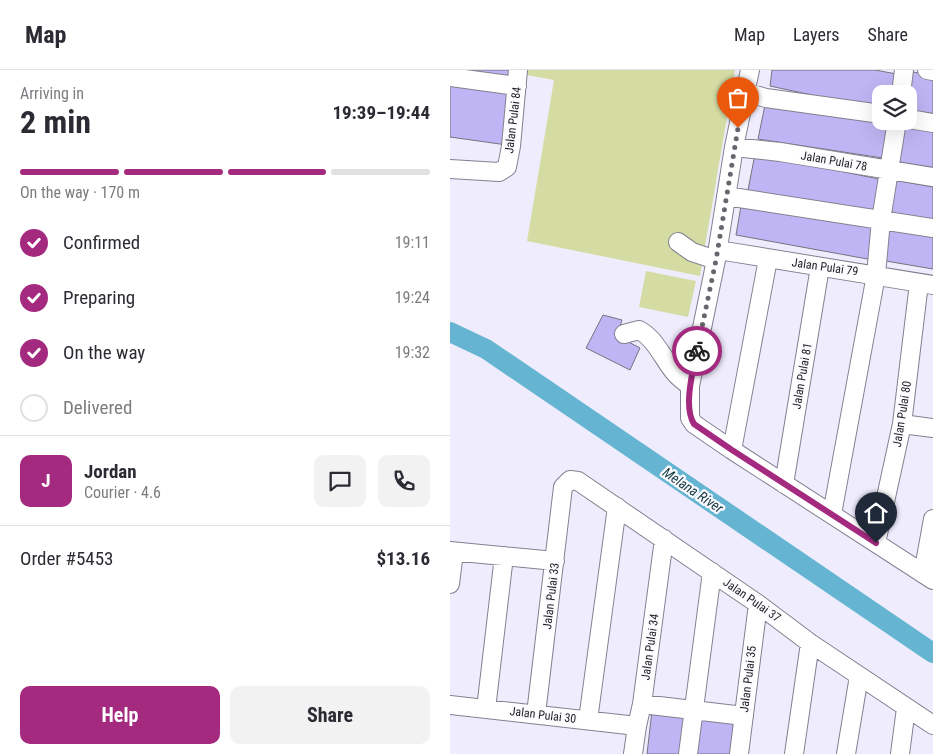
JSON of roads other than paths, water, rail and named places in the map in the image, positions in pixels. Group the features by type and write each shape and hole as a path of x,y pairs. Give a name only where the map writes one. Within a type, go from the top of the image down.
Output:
{"street":[{"path":"750,70 734,147 717,255 690,386 690,418 694,424 732,450 928,577 933,518"},
{"path":"902,85 904,70"},
{"path":"927,70 933,71"},
{"path":"450,77 517,78"},
{"name":"Jalan Pulai 84","path":"450,169 499,172 507,167 511,146 517,78"},
{"path":"745,92 766,98 872,113"},
{"path":"917,120 933,123"},
{"path":"832,514 876,275 881,220 896,130"},
{"name":"Jalan Pulai 78","path":"734,147 780,152 933,177"},
{"path":"726,196 933,228"},
{"name":"Jalan Pulai 79","path":"678,242 692,252 768,259 926,284"},
{"path":"732,450 768,259"},
{"name":"Jalan Pulai 81","path":"784,484 820,267"},
{"name":"Jalan Pulai 80","path":"876,543 902,424 926,284"},
{"path":"624,334 639,330 643,332 649,337 674,372 690,386"},
{"path":"902,424 933,428"},
{"name":"Jalan Pulai 37","path":"570,480 578,481 617,507 859,676 933,725"},
{"name":"Jalan Pulai 33","path":"536,714 563,487 570,480"},
{"path":"588,720 617,507"},
{"name":"Jalan Pulai 34","path":"633,754 636,726 642,704 664,540"},
{"path":"450,584 452,551 555,562"},
{"path":"486,709 504,556"},
{"path":"688,754 692,711 712,572"},
{"name":"Jalan Pulai 35","path":"739,754 758,604"},
{"path":"794,754 810,642"},
{"path":"846,754 859,676"},
{"path":"642,704 744,716"},
{"name":"Jalan Pulai 30","path":"450,705 636,726"},
{"path":"900,754 906,708"}],"waterway":[{"name":"Melana River","path":"450,332 486,349 933,653"}]}
